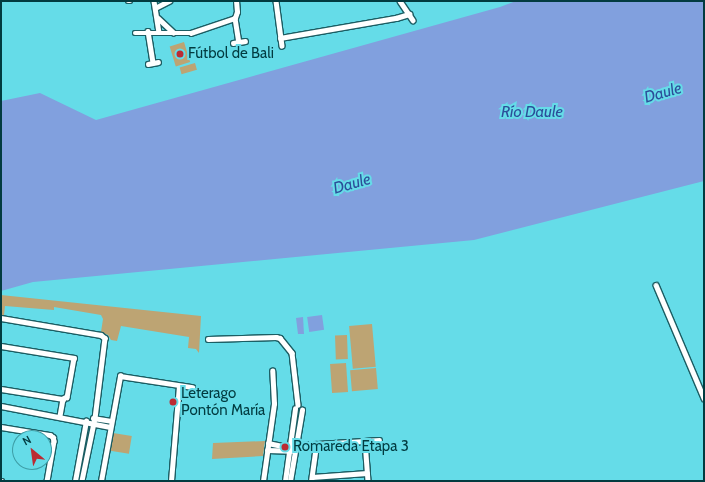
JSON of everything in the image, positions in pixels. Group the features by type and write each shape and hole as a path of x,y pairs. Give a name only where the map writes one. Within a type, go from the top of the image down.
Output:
{"street":[{"path":"154,1 158,18 159,32"},
{"path":"155,8 169,1"},
{"path":"236,1 237,12 235,18 239,42"},
{"path":"276,1 282,46"},
{"path":"400,1 413,20"},
{"path":"280,38 396,18 408,14"},
{"path":"158,18 173,32"},
{"path":"135,33 148,31 191,32 235,18"},
{"path":"148,31 153,63"},
{"path":"233,43 244,41"},
{"path":"656,285 704,398"},
{"path":"1,318 104,337 105,344 94,420 82,481"},
{"path":"208,339 276,336 280,338 292,353 298,405 301,406 302,410 290,481"},
{"path":"1,346 74,358 67,397 63,400 60,416"},
{"path":"263,481 274,404 272,371"},
{"path":"101,481 120,376 192,387"},
{"path":"171,481 179,386"},
{"path":"1,389 63,400"},
{"path":"285,481 295,409 298,405"},
{"path":"1,406 86,421 111,421"},
{"path":"295,409 298,412 302,410"},
{"path":"94,420 110,427"},
{"path":"75,481 86,421"},
{"path":"1,426 50,435 53,437 54,441 47,481"},
{"path":"303,445 379,440"},
{"path":"365,441 368,481"},
{"path":"268,443 290,446 295,450"},
{"path":"316,444 312,479 367,474"},
{"path":"268,450 289,452 295,450"}],"shaded area":[{"name":"Fútbol de Bali","path":"184,42 190,62 176,66 170,46"},
{"path":"195,63 197,70 182,74 180,67"},
{"path":"1,295 201,316 199,353 196,349 188,348 189,337 121,326 117,341 111,340 108,335 101,332 103,319 101,315 54,307 54,310 5,306 4,315 1,315"},
{"path":"372,324 376,367 353,369 349,326"},
{"path":"335,335 347,335 348,359 336,359"},
{"path":"346,363 348,392 332,393 330,364"},
{"path":"376,368 378,389 352,391 350,370"},
{"path":"113,433 132,436 129,454 110,451"},
{"path":"265,441 263,456 212,459 213,443"}],"water":[{"name":"Río Daule","path":"516,1 704,1 704,181 474,240 33,282 1,291 1,101 40,93 96,120 500,7"},
{"path":"322,315 324,330 309,332 307,317"},
{"path":"303,317 304,334 298,334 296,318"}],"place":[{"name":"Fútbol de Bali","path":"180,54"},
{"name":"Leterago Pontón María","path":"173,402"},
{"name":"Romareda Etapa 3","path":"285,447"}],"water label":[{"name":"Daule","path":"663,93"},
{"name":"Daule","path":"352,184"}]}
